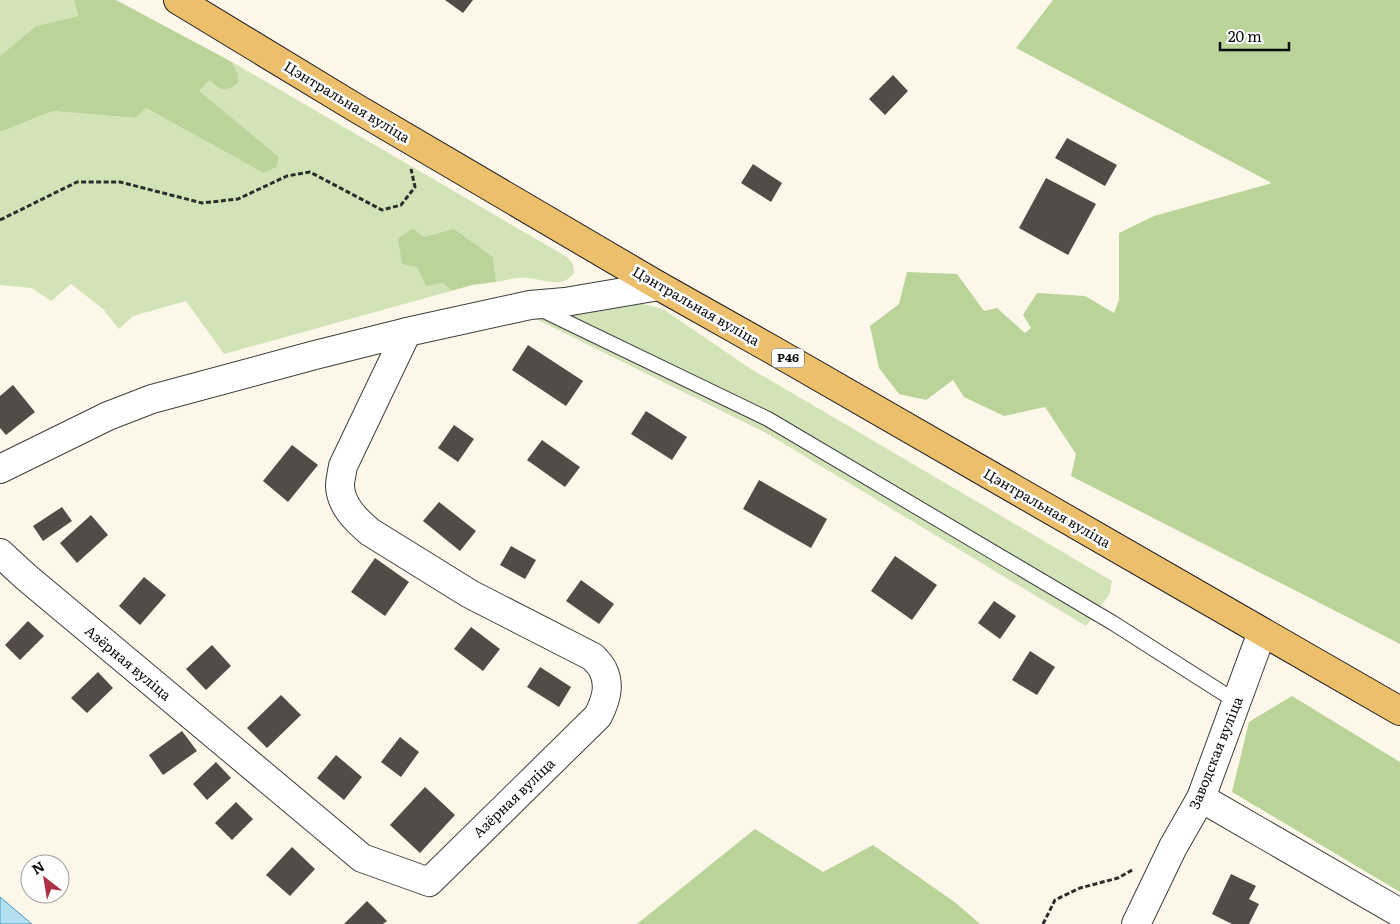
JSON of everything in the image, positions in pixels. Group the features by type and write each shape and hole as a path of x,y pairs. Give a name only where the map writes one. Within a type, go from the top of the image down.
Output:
{"main road":[{"name":"Цэнтральная вуліца","path":"178,0 404,137 659,286 1400,711"}],"street":[{"path":"0,469 108,416 152,399 315,355 530,304 565,302 659,286"},
{"name":"Азёрная вуліца","path":"0,553 26,577 362,858 429,882 598,716 606,700 607,685 603,670 593,657 462,589 370,532 355,519 345,504 340,487 343,466 407,332"},
{"name":"Заводская вуліца","path":"1136,924 1174,847 1201,798 1262,632"},
{"path":"1201,798 1400,913"}],"lane":[{"path":"530,304 768,419 1113,623 1237,702"}],"path":[{"path":"0,220 77,182 120,182 202,203 238,199 287,176 310,172 382,210 401,205 415,187 404,137"},
{"path":"1043,924 1055,900 1080,888 1118,878 1174,847"}],"green space":[{"path":"0,0 74,0 78,16 36,26 0,56"},
{"path":"74,0 116,0 232,62 238,74 238,83 223,89 217,87 210,80 199,91 279,157 276,167 264,173 146,108 136,118 53,111 0,132 0,56 36,26 78,16"},
{"path":"1053,0 1400,0 1400,644 1071,476 1076,454 1045,407 1004,416 964,397 953,380 926,400 899,394 879,368 870,326 899,304 907,272 957,274 984,311 997,308 1025,333 1031,328 1023,315 1037,293 1085,296 1114,313 1119,300 1119,233 1154,216 1272,183 1016,48"},
{"path":"232,62 567,257 573,264 574,273 564,281 558,282 523,278 496,282 493,257 473,244 417,267 443,283 451,291 224,354 186,301 133,316 119,329 103,309 71,284 51,301 32,288 0,285 0,132 53,111 136,118 146,108 265,173 279,157 198,91 210,80 238,74"},
{"path":"413,229 424,237 454,229 493,257 496,282 472,285 451,291 443,283 426,286 417,267 402,264 398,238"},
{"path":"631,301 663,309 748,367 1112,581 1109,595 1086,626 766,433 532,317"},
{"path":"1292,696 1400,762 1400,892 1232,792 1249,722"},
{"path":"755,829 823,872 873,845 956,903 980,924 637,924"}],"water":[{"path":"0,897 32,924 0,924"}],"building":[{"path":"445,0 473,0 463,13"},
{"path":"893,75 908,91 885,115 869,99"},
{"path":"1067,138 1117,165 1105,186 1055,158"},
{"path":"753,164 782,183 771,202 741,183"},
{"path":"1046,178 1096,204 1068,255 1019,228"},
{"path":"528,345 583,381 566,406 512,370"},
{"path":"13,385 35,412 6,435 0,428 0,396"},
{"path":"646,411 687,437 672,460 631,434"},
{"path":"454,425 474,439 458,462 438,448"},
{"path":"542,440 580,467 565,487 527,460"},
{"path":"292,445 318,465 288,502 263,481"},
{"path":"759,480 827,519 811,548 743,509"},
{"path":"439,502 476,531 460,551 423,521"},
{"path":"62,507 72,521 43,541 33,526"},
{"path":"91,515 108,535 77,563 60,543"},
{"path":"511,546 536,560 525,579 500,565"},
{"path":"895,556 937,585 912,620 871,591"},
{"path":"375,558 409,582 385,616 351,592"},
{"path":"144,577 166,595 140,625 119,606"},
{"path":"581,580 614,604 599,624 566,601"},
{"path":"994,601 1016,616 1000,639 978,623"},
{"path":"28,621 44,636 20,660 5,645"},
{"path":"471,627 500,649 483,671 454,649"},
{"path":"212,645 231,666 206,690 186,669"},
{"path":"1030,651 1055,667 1037,695 1012,680"},
{"path":"540,667 571,687 559,707 527,687"},
{"path":"98,672 113,688 87,713 71,698"},
{"path":"281,695 301,715 267,748 247,728"},
{"path":"182,731 197,751 163,775 149,755"},
{"path":"400,737 419,752 401,777 381,762"},
{"path":"336,755 362,777 344,800 317,778"},
{"path":"216,762 231,778 207,800 193,784"},
{"path":"425,787 455,815 420,853 390,825"},
{"path":"236,802 253,819 232,840 215,823"},
{"path":"292,847 315,869 290,896 266,875"},
{"path":"1231,874 1256,886 1249,899 1259,904 1249,924 1232,924 1212,914"},
{"path":"367,901 387,921 383,924 344,924"}]}
